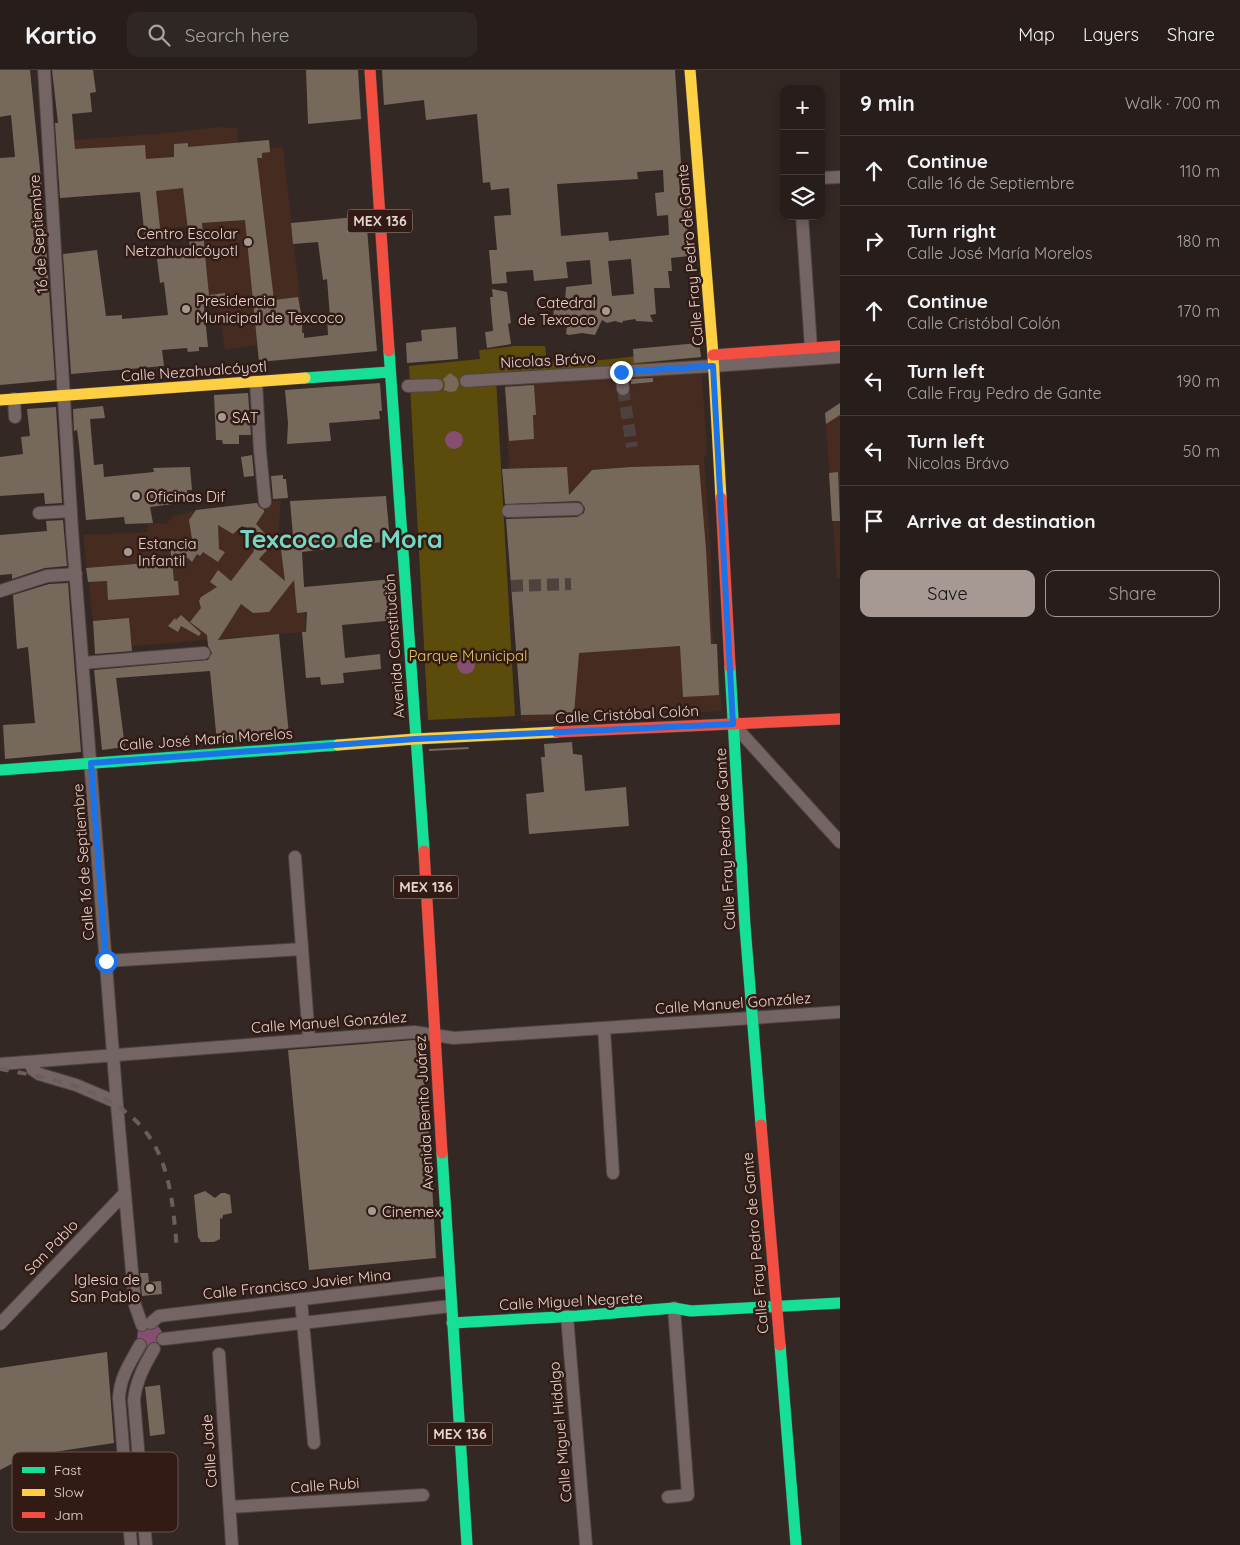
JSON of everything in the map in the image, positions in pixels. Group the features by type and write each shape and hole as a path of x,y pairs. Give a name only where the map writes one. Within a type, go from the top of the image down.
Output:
{"main road":[{"name":"MEX 136","path":"370,70 390,372"},
{"name":"Calle Fray Pedro de Gante","path":"690,70 713,361 745,926 796,1545"},
{"name":"Nicolas Brávo","path":"713,361 840,346"},
{"name":"Calle Nezahualcóyotl","path":"0,400 390,372"},
{"name":"Avenida Constitución","path":"390,372 415,739"},
{"name":"Calle Cristóbal Colón","path":"415,739 840,719"},
{"name":"Calle José María Morelos","path":"0,770 415,739"},
{"name":"Avenida Benito Juárez","path":"415,739 467,1545"},
{"name":"Calle Miguel Negrete","path":"452,1327 840,1303"}],"street":[{"name":"16 de Septiembre","path":"44,70 64,396"},
{"path":"825,178 840,177"},
{"path":"802,220 811,348"},
{"name":"Nicolas Brávo","path":"466,381 621,372 713,361 840,357"},
{"path":"621,372 623,389"},
{"path":"256,382 265,502"},
{"path":"408,386 437,385"},
{"name":"Calle 16 de Septiembre","path":"64,396 116,1102 135,1305 147,1324"},
{"path":"14,399 15,417"},
{"path":"508,511 576,509"},
{"path":"39,513 71,510"},
{"path":"0,591 47,576 76,574"},
{"path":"83,663 204,653"},
{"path":"733,724 840,842"},
{"path":"295,857 309,1039"},
{"path":"106,961 302,949"},
{"name":"Calle Manuel González","path":"0,1064 414,1032 454,1038 840,1012"},
{"path":"604,1028 613,1173"},
{"path":"30,1062 32,1070 39,1074 76,1085 116,1102"},
{"name":"San Pablo","path":"0,1324 125,1193"},
{"name":"Calle Francisco Javier Mina","path":"147,1324 159,1316 449,1282"},
{"path":"401,1288 404,1311"},
{"path":"301,1300 314,1443"},
{"path":"163,1339 451,1306"},
{"path":"206,1310 208,1333"},
{"path":"668,1497 688,1495 675,1313"},
{"name":"Calle Miguel Hidalgo","path":"568,1321 586,1545"},
{"path":"138,1452 134,1400 135,1388 139,1376 154,1349 163,1339 162,1330 159,1326 147,1324 138,1329 136,1334 140,1345 144,1348 154,1349"},
{"path":"123,1452 119,1398 120,1385 123,1374 140,1345"},
{"name":"Calle Jade","path":"219,1354 232,1545"},
{"name":"Calle Rubi","path":"230,1507 423,1495"},
{"path":"130,1532 131,1545"},
{"path":"145,1532 146,1545"}],"shaded area":[{"name":"Centro Escolar Netzahualcóyotl","path":"73,122 74,140 168,133 217,127 237,128 238,143 283,148 304,333 305,338 316,337 225,350 218,306 226,304 225,293 209,295 202,231 197,226 174,228 175,237 145,239 140,192 60,198 54,123"},
{"path":"702,372 707,454 704,456 711,557 712,630 718,663 722,711 685,713 681,710 662,713 655,711 639,712 634,715 617,713 581,718 521,722 505,383"},
{"path":"840,403 840,578 837,578 825,413"},
{"path":"454,431 460,434 463,440 460,446 454,449 448,446 445,440 448,434"},
{"path":"281,500 279,526 285,581 304,579 306,632 132,646 128,618 93,621 83,535 147,532 148,523 166,524 174,516 196,510"},
{"path":"466,656 472,659 475,665 472,671 466,674 460,671 457,665 460,659"},
{"path":"155,1324 160,1329 162,1340 156,1348 150,1349 137,1340 138,1329"}],"green space":[{"name":"Parque Municipal","path":"516,346 545,346 547,362 602,360 700,349 701,357 496,378 515,716 428,720 409,366 480,359 479,350"}],"building":[{"path":"0,70 30,70 43,199 55,380 0,385 0,158 15,157 11,115 0,117"},
{"path":"52,70 93,70 96,92 90,93 92,112 72,114 75,149 145,145 146,159 174,157 174,144 188,143 188,147 269,140 270,152 262,153 262,158 257,158 274,300 298,297 304,338 328,335 327,317 330,317 327,279 323,280 318,242 293,244 291,223 366,216 377,351 259,362 245,220 202,223 209,295 225,293 226,304 204,307 208,347 199,347 199,351 188,352 187,348 162,350 164,366 71,374 63,254 97,250 106,316 122,315 122,319 168,315 164,282 160,283 157,259 191,256 183,188 156,191 161,237 145,239 140,192 60,198 55,123 58,123"},
{"path":"306,70 358,70 361,119 308,124"},
{"path":"382,70 675,70 683,193 689,192 691,210 686,211 689,256 671,258 672,271 668,271 670,288 654,288 656,314 650,315 653,322 636,321 635,319 623,321 622,323 615,321 607,323 602,320 595,335 582,333 569,335 566,334 567,325 554,325 553,300 565,303 566,287 592,284 590,260 566,262 568,278 534,281 533,270 506,272 507,283 492,284 489,250 497,250 494,216 511,215 509,188 491,190 490,182 483,183 477,114 426,120 424,100 384,105","holes":["663,170 664,192 655,193 657,216 668,215 669,235 609,241 608,232 561,236 557,184 638,179 637,172","631,259 634,294 612,296 608,261"]},
{"path":"492,289 507,292 511,323 508,324 511,344 487,348 485,332 493,331 490,297 493,297"},
{"path":"456,327 458,359 407,363 406,343 422,341 421,330"},
{"path":"699,343 701,357 634,363 633,349"},
{"path":"450,373 457,378 459,384 456,391 450,392 444,390 445,384 443,379"},
{"path":"653,378 653,382 631,384 631,379"},
{"path":"380,383 382,411 379,411 380,419 329,423 331,441 287,444 288,423 285,390"},
{"path":"534,385 536,415 533,415 534,439 509,441 505,387"},
{"name":"SAT","path":"248,393 251,435 239,435 239,444 223,444 222,440 216,440 214,395"},
{"path":"840,403 840,415 826,424 825,413"},
{"path":"103,406 105,418 90,419 94,465 103,464 104,477 154,472 153,468 190,467 192,490 187,490 188,502 150,507 153,523 125,524 124,517 86,520 79,445 77,430 74,431 73,409"},
{"path":"56,407 62,503 45,504 44,493 0,496 0,457 23,454 21,437 30,436 27,409"},
{"path":"252,455 254,476 244,477 241,457"},
{"path":"699,465 711,644 717,644 719,695 683,697 680,646 579,653 574,714 521,715 506,519 577,517 584,513 585,508 581,502 577,501 505,504 502,469 567,467 569,495 592,470"},
{"path":"838,472 840,521 832,521 829,473"},
{"path":"283,475 283,479 286,479 288,498 273,499 271,476"},
{"path":"386,496 390,541 302,552 304,587 393,579 396,620 342,625 345,658 380,654 381,669 343,673 344,683 321,685 320,677 306,678 302,632 306,632 307,612 297,613 294,580 269,612 253,613 241,604 218,640 279,634 289,735 217,742 210,671 116,678 125,747 102,750 94,670 208,660 212,653 208,646 207,635 190,622 201,608 199,601 201,597 217,587 210,582 218,570 231,581 253,550 262,542 269,548 259,559 285,581 281,550 294,548 290,501"},
{"path":"257,503 264,512 256,524 269,538 242,526 233,534 218,525 219,549 225,552 218,562 203,552 200,556 197,554 192,562 188,558 172,561 169,542 192,539 189,520 196,510"},
{"path":"63,520 67,566 45,568 12,579 12,574 0,575 0,535 47,531 46,521"},
{"path":"172,561 174,581 178,581 179,595 108,600 107,581 88,582 86,568"},
{"path":"68,583 81,752 5,759 3,725 35,723 28,647 17,649 13,595 49,584"},
{"path":"181,615 201,633 199,636 181,626 178,632 168,626 175,618 176,620"},
{"path":"129,618 132,651 95,654 93,621"},
{"path":"572,742 573,754 582,755 585,791 626,787 629,826 529,834 526,794 544,792 541,757 545,757 544,744"},
{"path":"468,747 469,749 429,751 429,749"},
{"path":"421,1041 430,1145 436,1258 309,1270 288,1050"},
{"path":"205,1191 215,1198 221,1193 230,1195 232,1213 223,1215 222,1219 220,1218 220,1239 214,1242 201,1242 198,1237 194,1195"},
{"name":"Iglesia de San Pablo","path":"140,1273 148,1273 149,1282 161,1281 162,1294 142,1296"},
{"path":"107,1352 114,1443 54,1452 12,1452 12,1464 0,1470 0,1368"},
{"path":"160,1385 165,1434 150,1436 145,1387"}],"tunnel":[{"path":"623,389 632,447"},
{"path":"511,586 571,584"}],"railway":[{"path":"0,1069 66,1083 87,1091 108,1100 126,1112 142,1127 161,1158 169,1184 177,1251"}],"traffic: fast":[{"path":"389,351 424,851"},
{"path":"305,378 390,372"},
{"path":"730,667 745,926 761,1125"},
{"path":"0,770 338,745"},
{"path":"442,1153 467,1545"},
{"path":"452,1323 674,1308 691,1311 840,1303"},
{"path":"780,1345 796,1545"}],"traffic: slow":[{"path":"690,70 713,355 721,498"},
{"path":"0,400 305,378"},
{"path":"338,745 557,732"}],"traffic: jam":[{"path":"370,70 389,351"},
{"path":"713,355 840,346"},
{"path":"721,498 730,667"},
{"path":"557,732 840,719"},
{"path":"424,851 442,1153"},
{"path":"761,1125 780,1345"}],"place":[{"name":"Centro Escolar Netzahualcóyotl","path":"248,242"},
{"name":"Presidencia Municipal de Texcoco","path":"186,309"},
{"name":"Catedral de Texcoco","path":"606,311"},
{"name":"SAT","path":"222,417"},
{"name":"Oficinas Dif","path":"136,496"},
{"name":"Estancia Infantil","path":"128,552"},
{"name":"Cinemex","path":"372,1211"},
{"name":"Iglesia de San Pablo","path":"150,1288"}],"district":[{"name":"Texcoco de Mora","path":"341,538"}],"route":[{"path":"106,961 91,763 415,739 733,724 713,366 621,372"}]}
